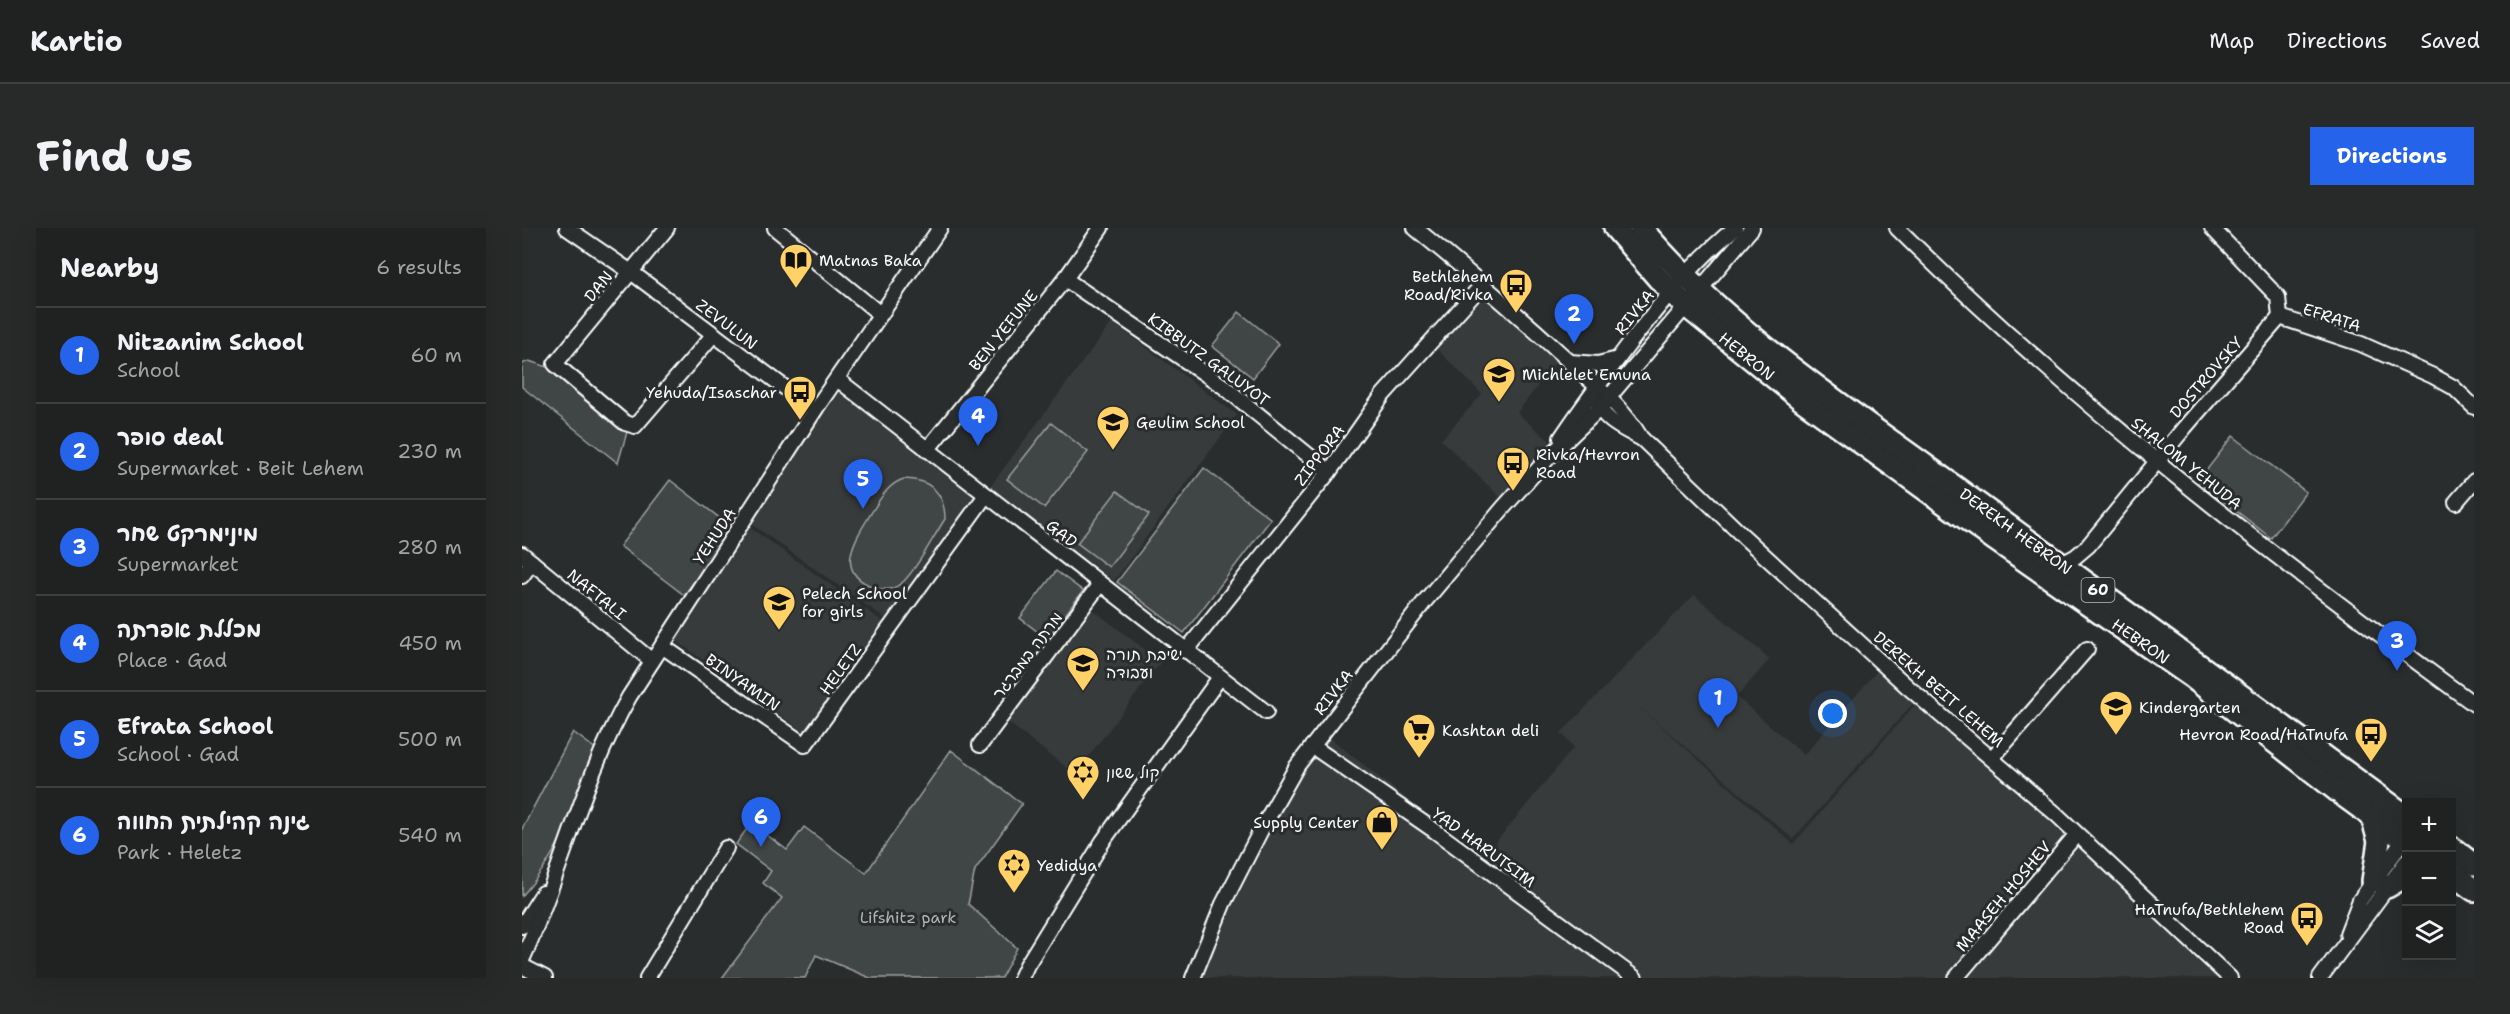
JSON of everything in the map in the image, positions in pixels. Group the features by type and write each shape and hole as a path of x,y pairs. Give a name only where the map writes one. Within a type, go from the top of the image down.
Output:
{"highway":[{"name":"DEREKH HEBRON","path":"1615,228 1685,291 2402,813"},
{"name":"DEREKH HEBRON","path":"1641,228 1685,291"},
{"name":"HEBRON","path":"1685,291 1802,400 1994,539 2192,677 2372,817 2402,837"},
{"path":"2372,817 2379,841 2380,884 2402,877"},
{"path":"2456,852 2474,865"},
{"path":"2456,877 2474,890"}],"street":[{"name":"ZEVULUN","path":"567,228 631,272 804,402"},
{"name":"DAN","path":"667,228 555,364 625,423 634,426 714,334"},
{"path":"776,228 793,233 880,315"},
{"name":"YEHUDA","path":"522,960 616,719 815,410 940,228"},
{"name":"BEN YEFUNE","path":"927,450 1065,279 1101,228"},
{"name":"DEREKH BEIT LEHEM","path":"1415,228 1484,284 1609,398 1630,420 1641,438 1743,536 1909,688 2056,814 2230,978"},
{"path":"1685,291 1735,228"},
{"path":"1685,291 1752,228"},
{"name":"SHALOM YEHUDA","path":"1896,228 1955,286 2157,462 2474,704"},
{"name":"EFRATA","path":"2212,228 2278,297 2280,317 2361,344 2433,376 2453,387 2474,407"},
{"name":"KIBBUTZ GALUYOT","path":"1065,279 1224,386 1329,472"},
{"name":"ZIPPORA","path":"1186,651 1329,472 1383,395 1484,284"},
{"name":"RIVKA","path":"1549,458 1618,359 1685,291"},
{"name":"RIVKA","path":"1193,978 1223,904 1297,766 1425,601 1549,458 1609,398 1685,291"},
{"name":"DOSTROVSKY","path":"2062,564 2088,546 2280,317"},
{"path":"1570,363 1598,364 1618,359"},
{"name":"GAD","path":"837,380 1266,712"},
{"path":"1597,387 1599,409"},
{"name":"DEREKH BEIT LEHEM","path":"1599,409 1612,422 1641,438"},
{"path":"2456,502 2474,481"},
{"name":"HELETZ","path":"805,745 986,495"},
{"path":"522,576 527,558"},
{"name":"NAFTALI","path":"527,558 652,661"},
{"name":"מרתה במברגר","path":"980,745 1100,584"},
{"name":"BINYAMIN","path":"662,646 805,745"},
{"path":"1992,758 2087,649"},
{"path":"1021,978 1027,964 1103,841 1220,677"},
{"name":"YAD HARUTSIM","path":"1312,746 1444,838 1635,978"},
{"name":"MAASEH HOSHEV","path":"1956,978 2076,835"},
{"path":"2380,884 2402,844"},
{"path":"647,978 726,848"},
{"path":"2320,978 2344,943 2356,907 2402,865"},
{"name":"YEHUDA","path":"523,923 552,882"},
{"path":"522,966 544,978"},
{"name":"DEREKH BEIT LEHEM","path":"2215,966 2223,978"}],"shaded area":[{"name":"Michlelet Emuna","path":"1483,291 1558,359 1517,413 1551,442 1502,499 1441,440 1482,394 1435,347"},
{"name":"Geulim School","path":"1112,322 1237,415 1114,581 989,488"},
{"path":"840,388 978,498 890,622 747,521"},
{"name":"Pelech School for girls","path":"749,527 886,624 808,735 671,637"},
{"path":"1694,595 1770,659 1737,697 1804,755 1877,671 1916,700 1793,839 1637,705 1793,844 1919,700 2230,978 1197,978 1224,913 1297,770 1324,733 1482,859 1574,747 1561,733"},
{"name":"ישיבת תורה ועבודה","path":"1092,609 1161,662 1075,774 1006,721"}],"green space":[{"path":"1239,312 1279,344 1253,378 1212,346"},
{"path":"529,361 550,368 627,432 618,463 522,387 522,364"},
{"path":"1051,423 1088,452 1044,508 1007,479"},
{"path":"2233,436 2306,492 2271,538 2198,481"},
{"path":"1204,468 1271,519 1184,633 1117,582"},
{"path":"904,479 921,482 934,489 942,502 945,519 904,581 893,588 874,587 861,581 854,573 851,555 859,534 880,499 888,489"},
{"path":"670,480 734,529 684,595 620,546"},
{"path":"1117,491 1149,515 1109,567 1077,543"},
{"path":"1056,571 1083,591 1047,639 1020,618"},
{"path":"573,732 597,750 567,827 547,863 522,896 522,829"},
{"name":"Lifshitz park","path":"951,750 1022,804 975,870 968,904 1017,948 1001,978 870,978 816,955 805,978 722,978 782,898 763,883 771,871 736,844 751,823 787,850 804,827 866,873"}],"place":[{"name":"Matnas Baka","path":"796,289"},
{"name":"Bethlehem Road/Rivka","path":"1516,314"},
{"name":"סופר deal","path":"1574,344"},
{"name":"Michlelet Emuna","path":"1499,403"},
{"name":"Yehuda/Isaschar","path":"800,421"},
{"name":"מכללת אפרתה","path":"978,446"},
{"name":"Geulim School","path":"1113,451"},
{"name":"Rivka/Hevron Road","path":"1513,492"},
{"name":"Efrata School","path":"863,509"},
{"name":"Pelech School for girls","path":"779,631"},
{"name":"מינימרקט שחר","path":"2397,671"},
{"name":"ישיבת תורה ועבודה","path":"1083,692"},
{"name":"Nitzanim School","path":"1718,728"},
{"name":"Kindergarten","path":"2116,736"},
{"name":"Kashtan deli","path":"1419,759"},
{"name":"Hevron Road/HaTnufa","path":"2371,763"},
{"name":"קול ששון","path":"1083,801"},
{"name":"גינה קהילתית החווה","path":"761,847"},
{"name":"Supply Center","path":"1382,851"},
{"name":"Yedidya","path":"1014,894"},
{"name":"HaTnufa/Bethlehem Road","path":"2307,947"}]}
